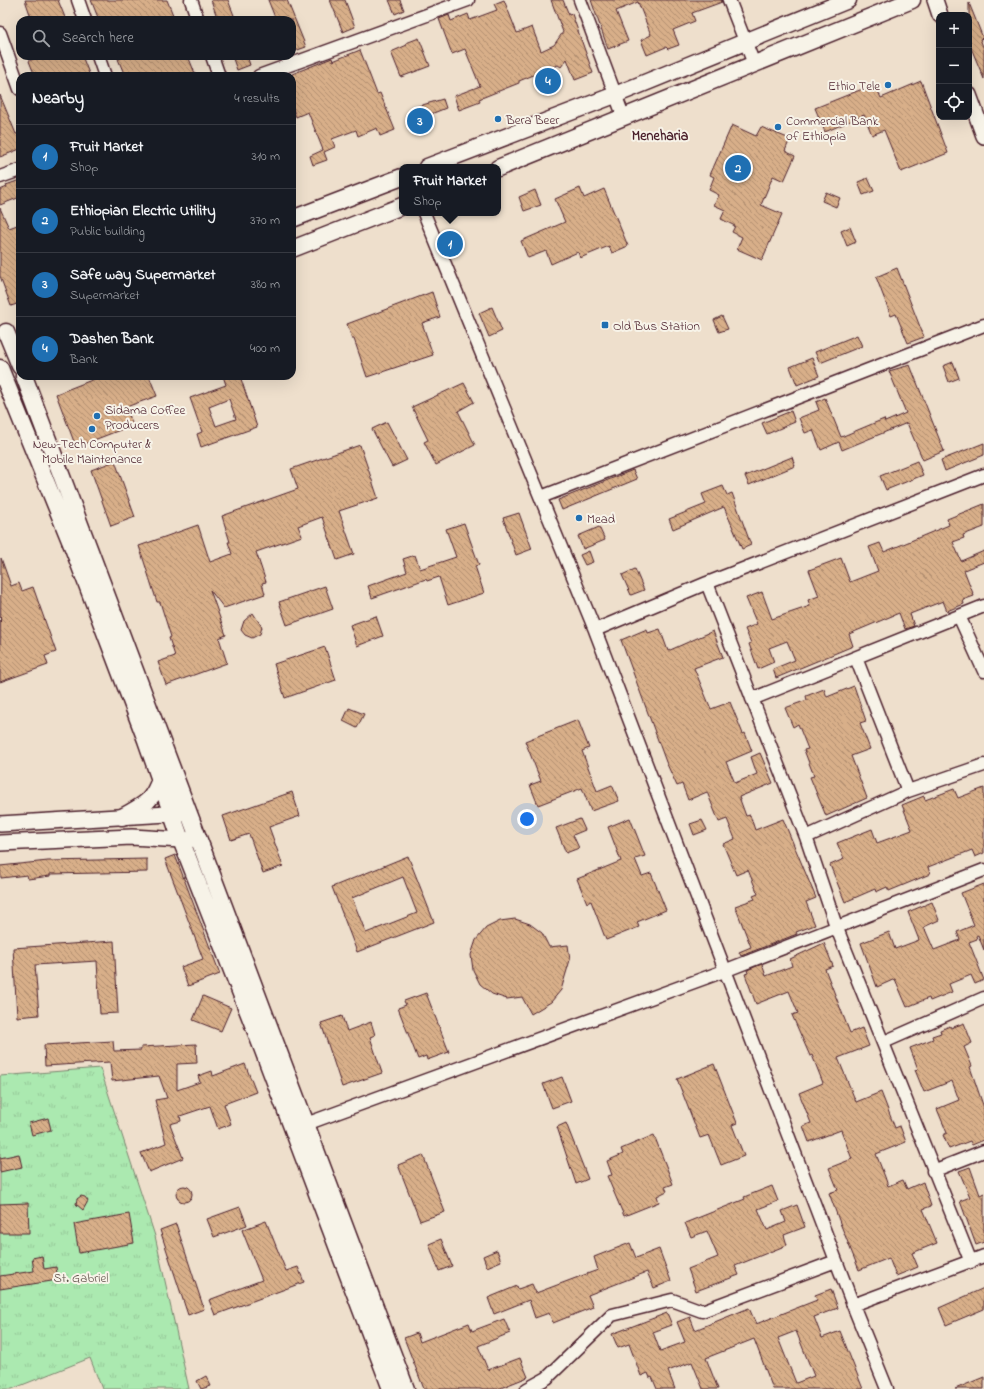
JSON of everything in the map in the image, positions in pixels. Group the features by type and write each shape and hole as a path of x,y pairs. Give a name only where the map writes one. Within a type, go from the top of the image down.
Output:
{"main road":[{"path":"435,164 615,94 848,0"},
{"path":"501,167 912,0"},
{"path":"296,217 399,178"},
{"path":"296,247 399,207"},
{"path":"7,329 16,351"},
{"path":"0,361 16,358"},
{"path":"0,368 76,555 160,779 181,840 264,1052 391,1389"},
{"path":"26,380 406,1389"},
{"path":"122,817 148,802 156,792 160,779"}],"street":[{"path":"78,0 84,16"},
{"path":"191,0 197,16"},
{"path":"270,72 468,0"},
{"path":"580,0 624,118"},
{"path":"729,0 754,64"},
{"path":"935,0 939,12"},
{"path":"0,33 16,78"},
{"path":"99,60 104,72"},
{"path":"213,60 218,72"},
{"path":"972,102 984,136"},
{"path":"0,177 16,171"},
{"path":"425,216 595,630 724,971 887,1389"},
{"path":"541,497 984,325"},
{"path":"595,630 984,474"},
{"path":"707,584 806,837 836,926 884,1042 933,1171 971,1262"},
{"path":"752,699 984,606"},
{"path":"959,616 984,671"},
{"path":"856,658 908,791"},
{"path":"806,837 908,791 984,765"},
{"path":"0,824 188,813"},
{"path":"0,843 132,837 181,840 198,839"},
{"path":"306,1124 724,971 836,926 984,870"},
{"path":"884,1042 984,998"},
{"path":"933,1171 984,1151"},
{"path":"853,1305 984,1256"},
{"path":"527,1389 547,1378 612,1315 672,1300 702,1311 836,1261"}],"green space":[{"name":"St. Gabriel","path":"100,1068 155,1236 189,1389 102,1389 90,1358 12,1389 0,1389 0,1076"}],"building":[{"path":"25,0 58,0 64,16 31,16"},
{"path":"91,0 167,0 173,16 97,16"},
{"path":"211,0 228,0 234,16 217,16"},
{"path":"268,0 287,0 293,16 274,16"},
{"path":"330,0 345,0 355,27 343,32"},
{"path":"389,0 400,0 404,10 395,14"},
{"path":"504,0 517,33 532,27 541,51 554,45 563,32 551,0 563,0 569,15 572,14 593,73 575,80 567,59 561,67 558,65 519,81 519,83 479,99 480,102 459,110 454,96 480,86 465,49 452,54 439,19 449,15 451,21 468,14 470,20 497,10 494,4"},
{"path":"591,0 722,0 722,2 692,13 695,21 673,30 679,45 668,49 666,47 647,55 641,40 651,35 638,2 616,11 628,41 608,49"},
{"path":"969,3 983,38 980,39 984,49 984,79 972,50 972,12 969,12"},
{"path":"296,22 306,47 296,51"},
{"path":"419,38 430,66 401,77 391,52 407,45 406,43"},
{"path":"360,50 377,94 380,93 395,130 380,136 377,128 358,136 356,130 332,139 335,147 324,152 327,160 313,165 310,156 323,150 308,112 296,117 296,72 332,58 333,61"},
{"path":"84,60 88,72 33,72 29,61"},
{"path":"118,60 190,60 194,72 123,72"},
{"path":"233,60 248,60 250,65 237,70"},
{"path":"921,81 948,153 901,172 884,130 872,135 864,115 825,132 815,108 875,84 881,98"},
{"path":"0,95 16,134 16,151 0,157"},
{"path":"443,99 446,108 431,114 433,119 419,125 412,108"},
{"path":"732,125 756,136 761,127 790,139 785,151 795,156 784,181 773,176 761,205 782,214 762,260 737,249 742,237 732,232 735,226 721,219 725,210 714,205 719,195 709,190 714,177 710,175"},
{"path":"868,178 874,191 863,195 858,182"},
{"path":"16,181 16,199 0,205 0,190 7,187 6,185"},
{"path":"580,188 584,198 604,189 628,246 612,253 609,246 580,258 578,252 551,264 546,251 528,258 521,241 565,222 555,199"},
{"path":"535,190 541,205 524,211 519,197"},
{"path":"826,192 840,198 836,207 822,201"},
{"path":"0,208 9,228 16,225 16,304 11,306 0,276"},
{"path":"850,227 856,242 847,246 841,231"},
{"path":"897,268 924,337 908,343 896,314 891,316 876,277"},
{"path":"432,292 440,317 422,323 433,355 367,377 354,339 352,339 347,324"},
{"path":"492,307 502,331 489,337 479,313"},
{"path":"722,316 728,329 719,332 714,320"},
{"path":"857,335 862,346 820,363 815,352"},
{"path":"812,358 819,376 797,385 790,367"},
{"path":"953,362 959,378 949,382 943,366"},
{"path":"910,365 944,451 923,460 907,423 842,450 839,442 821,450 813,430 805,433 799,418 819,410 816,402 825,398 841,437 884,419 885,422 906,413 889,371"},
{"name":"Sidama Coffee Producers","path":"92,380 151,380 157,396 126,407 133,425 76,447 56,394"},
{"path":"224,380 241,380 257,427 201,447 197,434 202,432 190,398 226,385","holes":["229,399 236,419 216,426 209,407"]},
{"path":"464,383 474,402 458,411 475,445 436,465 424,442 428,440 412,407"},
{"path":"791,411 795,422 767,434 762,423"},
{"path":"387,422 407,460 392,467 372,429"},
{"path":"984,443 984,455 945,471 941,460"},
{"path":"360,445 378,498 339,511 354,554 337,560 322,517 298,526 302,536 256,552 266,582 262,583 265,594 224,608 210,590 226,635 219,638 227,663 166,685 158,662 175,656 169,638 171,637 160,602 157,602 139,546 198,525 210,562 232,554 222,516 298,489 291,469"},
{"path":"792,457 795,466 749,485 745,476"},
{"path":"115,461 135,517 111,526 91,470"},
{"path":"917,461 923,475 886,490 880,476"},
{"path":"633,470 637,479 562,510 558,500"},
{"path":"723,486 727,495 732,493 751,545 742,549 724,507 673,529 669,519 706,504 702,494"},
{"path":"984,504 984,527 963,535 964,538 953,542 961,561 984,551 984,562 964,570 974,596 963,600 964,604 947,611 943,601 910,614 914,626 905,629 899,613 849,634 853,646 776,678 773,669 795,660 787,641 769,648 774,662 758,669 749,644 751,643 745,629 757,624 746,598 762,592 772,619 810,606 808,600 819,596 809,570 841,558 850,582 878,571 869,547 880,543 884,552 949,525 947,519"},
{"path":"519,513 532,549 516,555 503,518"},
{"path":"464,523 479,565 475,566 484,593 448,605 439,577 427,581 426,579 372,598 368,586 407,572 403,559 415,555 420,569 456,557 446,529"},
{"path":"599,527 605,540 583,549 578,536"},
{"path":"589,551 593,562 585,565 580,555"},
{"path":"1,558 11,586 19,583 22,591 33,587 56,652 45,656 48,665 0,682"},
{"path":"635,569 644,590 631,595 622,575"},
{"path":"325,586 333,609 287,625 279,602"},
{"path":"253,613 262,627 260,634 252,638 245,635 241,630 244,621"},
{"path":"376,616 383,636 357,646 350,625"},
{"path":"647,629 648,633 660,629 668,651 713,631 723,657 694,668 711,709 730,702 743,734 745,733 752,751 726,762 735,783 757,774 751,757 760,753 773,783 739,797 746,816 750,815 755,830 783,819 816,898 806,902 815,925 796,932 797,934 741,956 739,952 751,947 735,906 755,899 753,896 758,894 748,870 736,875 723,844 735,839 727,819 719,822 707,792 688,800 682,784 677,786 666,762 621,640"},
{"path":"325,647 336,680 285,698 274,664"},
{"path":"854,686 866,721 860,723 870,749 851,756 867,798 826,816 810,777 814,776 804,750 808,749 798,724 793,727 785,708 807,700 806,696 824,689 827,697"},
{"path":"349,708 364,714 357,728 343,721"},
{"path":"578,720 589,748 582,751 597,791 612,785 619,801 591,811 582,788 538,805 530,785 541,781 525,741"},
{"path":"984,788 984,853 975,857 972,850 928,867 930,874 889,891 887,887 876,892 875,889 845,902 830,865 844,859 837,843 872,829 877,843 912,830 902,805 924,796 925,800 954,789 958,798"},
{"path":"292,792 300,816 269,827 283,866 263,873 249,834 231,840 223,816"},
{"path":"630,818 645,856 635,859 642,876 651,873 666,910 637,922 639,927 606,940 591,901 587,903 577,879 621,861 608,827"},
{"path":"580,819 585,830 573,835 579,848 566,853 556,828"},
{"path":"702,820 707,830 694,835 690,824"},
{"path":"175,855 220,974 188,986 181,967 203,959 165,859"},
{"path":"408,856 434,922 357,952 332,887","holes":["403,877 417,913 366,933 352,898"]},
{"path":"147,859 147,872 50,874 50,876 28,879 27,875 1,878 0,869 0,866 48,861"},
{"path":"984,884 984,950 978,935 976,936 977,939 969,942 984,980 975,984 971,975 949,984 952,992 930,1001 929,998 907,1007 895,979 877,987 861,943 889,932 895,949 919,940 908,912 932,902 939,920 924,927 934,950 960,940 957,932 974,925 961,893"},
{"path":"515,919 530,924 542,933 549,947 568,945 570,960 561,990 551,1002 531,1014 522,997 507,999 492,994 480,984 473,970 471,955 476,940 486,928 500,921"},
{"path":"114,941 118,1013 100,1014 97,961 35,965 39,1015 17,1017 13,948"},
{"path":"824,943 833,966 825,969 850,1033 862,1028 869,1046 838,1058 856,1102 881,1092 895,1128 900,1126 906,1142 876,1154 888,1186 903,1180 907,1189 923,1182 931,1206 923,1209 937,1243 912,1253 918,1267 896,1276 889,1258 859,1270 840,1223 829,1193 838,1190 829,1168 852,1159 841,1130 809,1142 803,1126 811,1123 799,1093 823,1083 812,1055 810,1056 792,1015 798,1013 789,991 756,1004 745,974 748,973 747,970 762,964 766,976 792,966 790,959"},
{"path":"426,993 449,1052 427,1060 426,1056 418,1059 398,1008 406,1005 404,1001"},
{"path":"203,996 231,1008 221,1031 193,1020"},
{"path":"342,1016 347,1031 371,1022 375,1035 370,1037 382,1073 342,1087 321,1023"},
{"path":"964,1023 972,1043 964,1047 972,1066 970,1067 984,1108 984,1140 972,1145 970,1141 949,1149 943,1135 947,1133 937,1109 959,1100 952,1081 924,1092 915,1070 918,1069 910,1048 933,1039 932,1036 941,1033 940,1030"},
{"path":"113,1041 114,1051 141,1050 141,1047 196,1044 197,1063 177,1064 177,1090 200,1082 198,1076 212,1071 213,1076 245,1064 256,1092 224,1104 231,1124 218,1129 210,1106 180,1116 181,1121 170,1124 183,1158 149,1172 141,1153 166,1143 155,1100 167,1098 159,1076 112,1081 110,1062 45,1066 44,1045"},
{"path":"714,1064 737,1123 732,1125 744,1156 721,1165 709,1135 700,1138 677,1079"},
{"path":"562,1077 571,1101 552,1108 543,1084"},
{"path":"48,1118 51,1130 32,1135 29,1123"},
{"path":"566,1123 588,1179 576,1184 557,1127"},
{"path":"654,1135 673,1184 665,1187 667,1191 657,1196 659,1202 624,1216 607,1176 612,1175 607,1161 623,1154 621,1149"},
{"path":"19,1154 22,1167 0,1172 0,1158"},
{"path":"423,1155 445,1212 420,1221 398,1165"},
{"path":"970,1167 980,1195 984,1193 984,1242 976,1245 960,1201 970,1197 959,1171"},
{"path":"184,1186 190,1188 192,1194 190,1200 184,1202 178,1200 176,1194 178,1188"},
{"path":"772,1186 778,1201 758,1209 767,1230 786,1222 782,1211 797,1205 805,1227 784,1235 787,1245 735,1266 739,1275 696,1291 688,1269 718,1257 707,1231 691,1237 685,1223 745,1199 744,1197"},
{"path":"81,1196 85,1197 88,1201 83,1210 76,1204 77,1199"},
{"path":"28,1203 29,1233 0,1233 0,1204"},
{"path":"240,1207 247,1225 214,1237 207,1219"},
{"path":"129,1214 134,1243 79,1253 74,1224"},
{"path":"266,1221 286,1271 298,1267 304,1282 215,1315 209,1300 262,1280 242,1230"},
{"path":"176,1224 204,1309 188,1315 160,1230"},
{"path":"441,1239 452,1266 439,1271 429,1244"},
{"path":"630,1243 636,1258 659,1249 671,1281 654,1288 647,1272 588,1295 593,1307 553,1323 549,1313 535,1318 529,1300 494,1314 488,1298 517,1286 518,1289 532,1284 536,1293 598,1270 594,1257"},
{"path":"497,1250 501,1261 487,1267 483,1256"},
{"path":"42,1256 44,1269 56,1267 58,1280 0,1289 0,1276 34,1271 32,1258"},
{"path":"984,1288 984,1309 946,1325 939,1308"},
{"path":"831,1289 838,1308 814,1317 822,1338 840,1331 863,1389 773,1389 754,1339 706,1358 718,1389 703,1389 692,1362 668,1371 675,1389 657,1389 652,1377 650,1378 648,1373 641,1376 629,1344 618,1348 612,1334 667,1313 672,1325 653,1332 660,1351 685,1342 677,1322 690,1317 695,1330 749,1308 756,1324 817,1300 815,1295","holes":["796,1331 814,1376 796,1383 778,1338"]},
{"path":"504,1319 510,1333 478,1346 488,1370 520,1358 528,1377 498,1389 424,1389 404,1338 417,1333 420,1342 469,1323 472,1331"},
{"path":"206,1376 211,1386 201,1389 197,1381"},
{"path":"984,1377 984,1389 955,1389"}],"place":[{"name":"Dashen Bank","path":"548,81"},
{"name":"Ethio Tele","path":"888,85"},
{"name":"Bera Beer","path":"498,119"},
{"name":"Safe way Supermarket","path":"420,121"},
{"name":"Commercial Bank of Ethiopia","path":"778,127"},
{"name":"Ethiopian Electric Utility","path":"738,168"},
{"name":"Fruit Market","path":"450,244"},
{"name":"Old Bus Station","path":"605,325"},
{"name":"Sidama Coffee Producers","path":"97,416"},
{"name":"New-Tech Computer & Mobile Maintenance","path":"92,429"},
{"name":"Mead","path":"579,518"}],"district":[{"name":"Meneharia","path":"660,135"}]}
